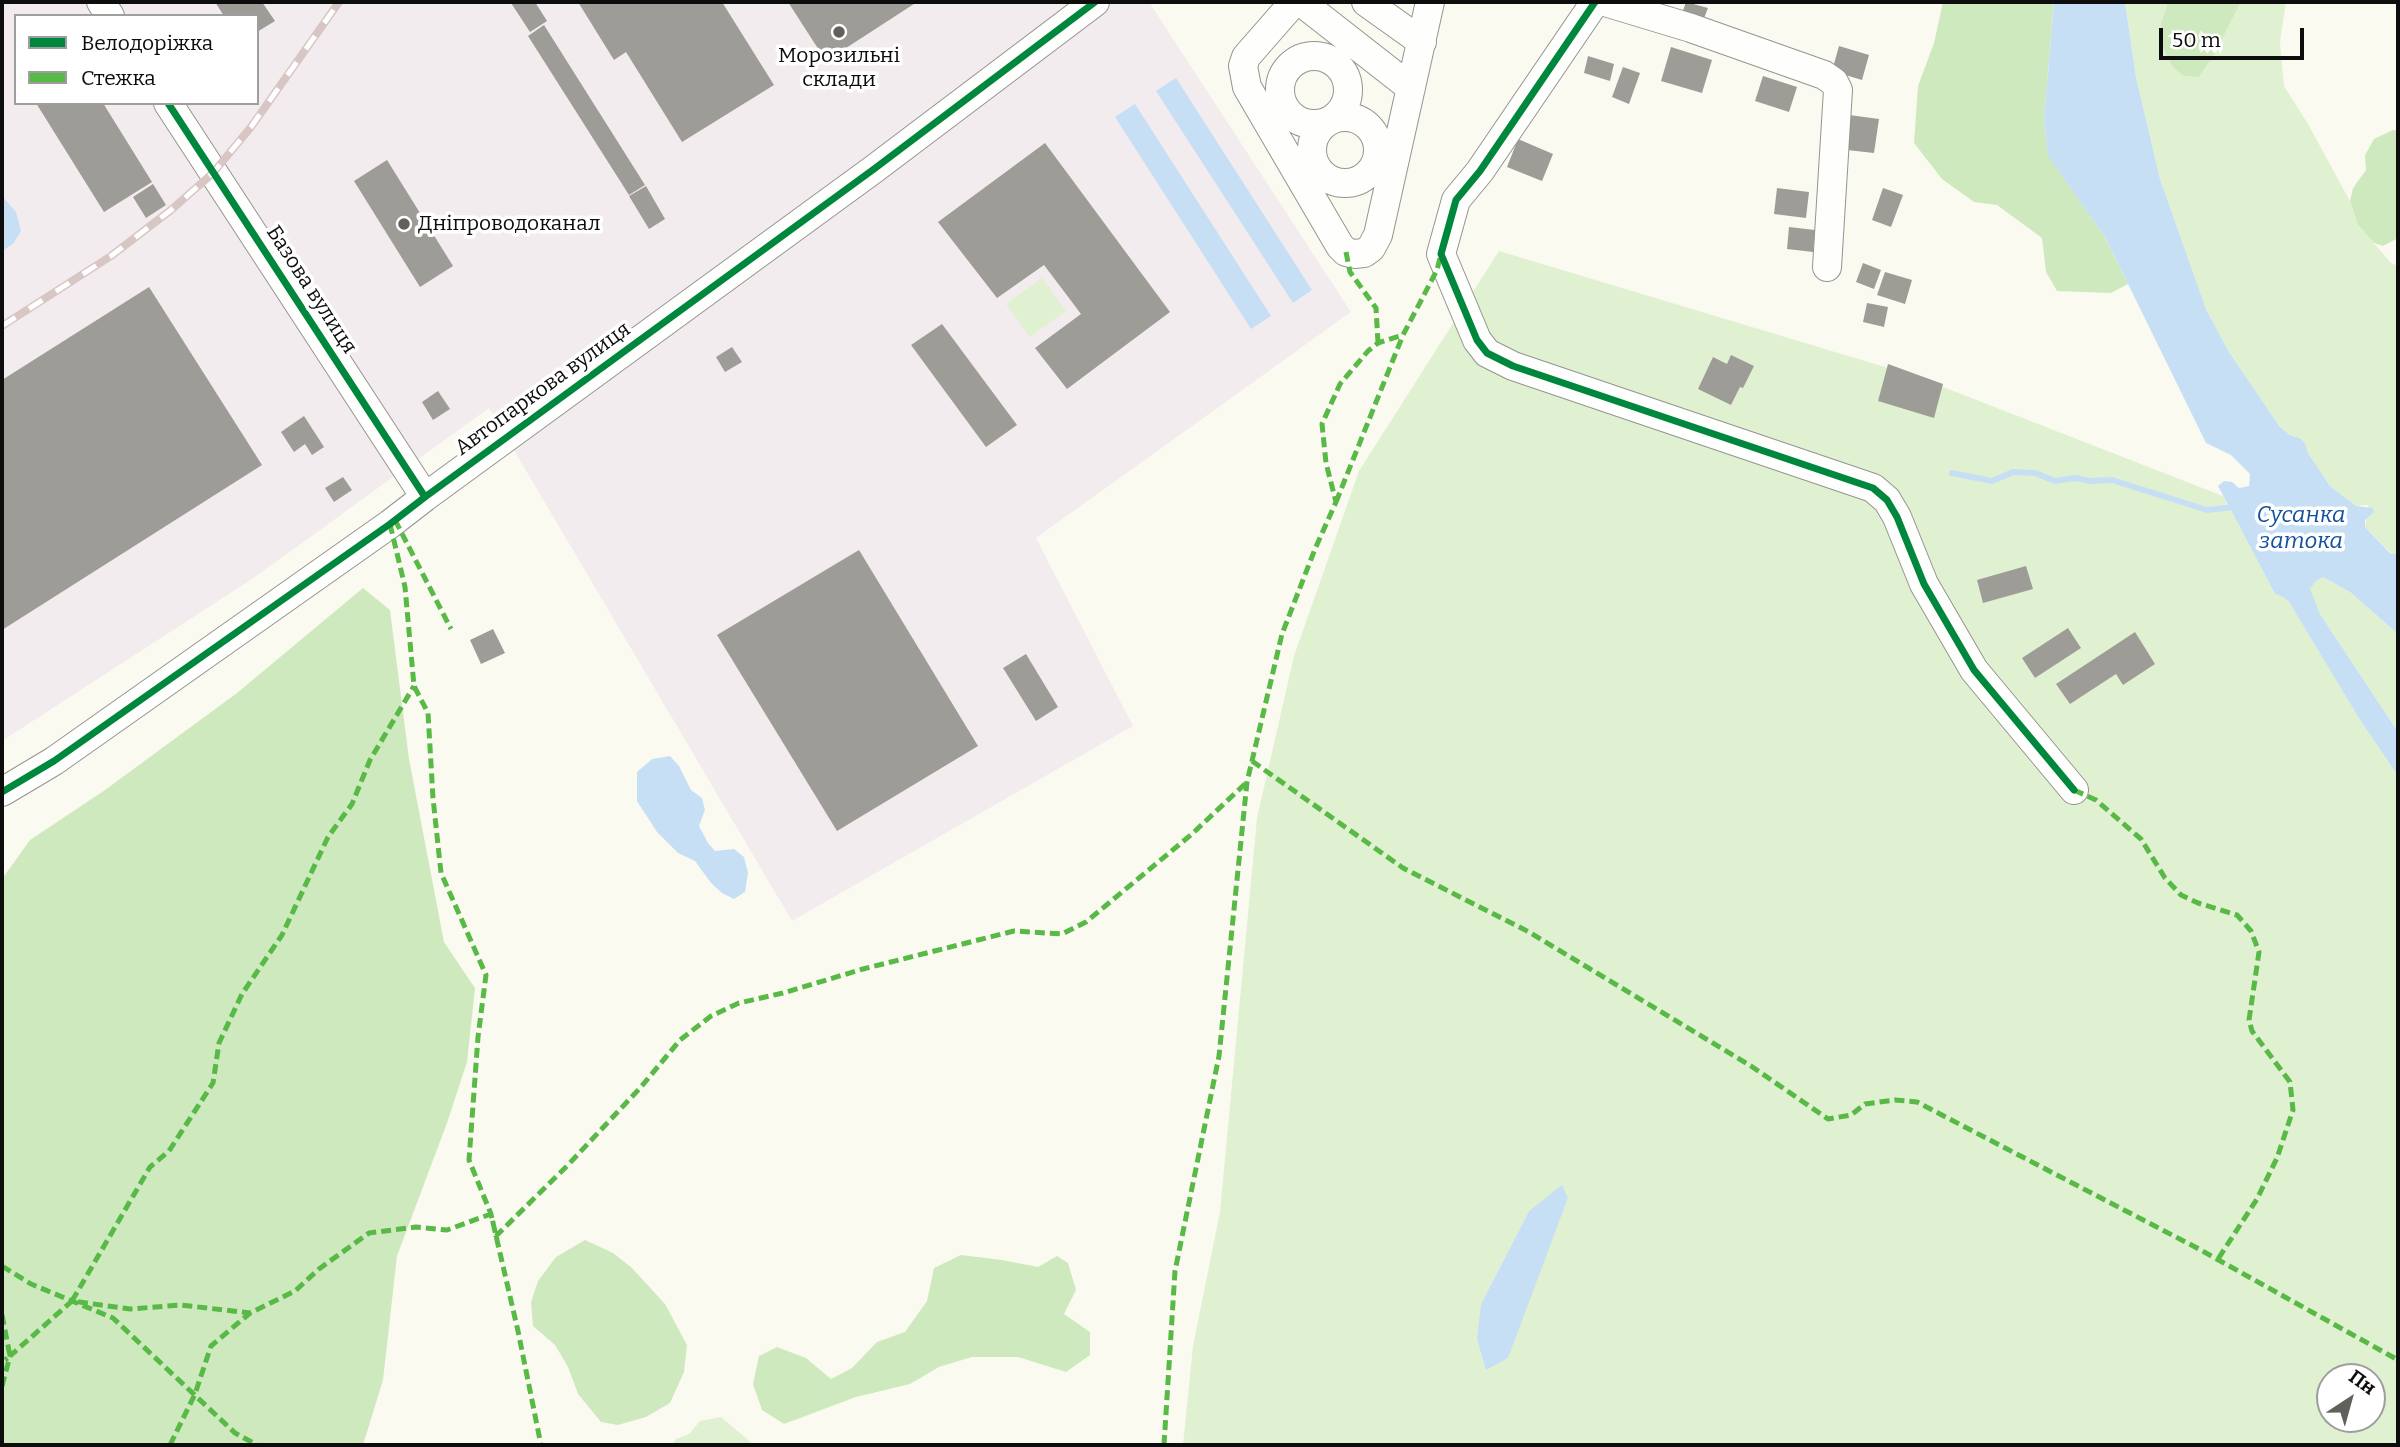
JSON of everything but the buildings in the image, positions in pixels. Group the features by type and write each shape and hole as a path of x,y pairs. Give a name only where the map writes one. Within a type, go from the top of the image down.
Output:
{"street":[{"name":"Автопаркова вулиця","path":"2,792 87,737 390,524 1095,2"},
{"path":"1294,2 1246,57 1243,66 1247,87 1340,246 1346,252 1354,254 1364,253 1371,248 1378,235 1430,2"},
{"path":"1301,2 1411,88"},
{"path":"1366,2 1422,42"},
{"path":"1595,2 1480,171 1456,200 1441,254 1477,341 1487,353 1513,366 1873,488 1887,500 1897,517 1924,584 1974,670 2074,790"},
{"path":"1605,2 1740,45 1824,75 1834,82 1838,90 1827,267"},
{"path":"1271,28 1297,60"},
{"path":"1306,57 1326,58 1334,62 1346,78 1348,97 1331,120 1312,124 1302,122 1287,111 1280,93 1280,83 1297,60 1306,57"},
{"name":"Базова вулиця","path":"169,105 425,497"}],"shaded area":[{"path":"2,2 1149,2 1351,312 1036,538 1133,726 792,921 489,408 252,579 2,741"}],"green space":[{"path":"1943,2 2054,2 2044,119 2048,155 2105,237 2128,284 2111,293 2057,291 2046,272 2042,238 1997,205 1974,202 1942,179 1914,143 1918,86 1934,43"},
{"path":"2125,2 2168,2 2161,23 2162,45 2172,66 2183,76 2199,77 2214,55 2241,2 2286,2 2280,42 2284,86 2350,201 2358,225 2391,263 2398,266 2398,554 2392,554 2365,527 2368,505 2356,506 2330,486 2308,453 2305,443 2280,427 2229,352 2206,309 2160,179 2136,77"},
{"path":"2168,2 2241,2 2214,55 2199,77 2183,76 2172,66 2162,45 2161,23"},
{"path":"2393,130 2398,131 2398,238 2383,246 2374,243 2358,225 2350,201 2353,188 2366,170 2365,155 2374,139"},
{"path":"1499,251 1915,376 2223,496 2275,594 2289,602 2360,720 2398,776 2398,1445 1183,1445 1193,1346 1220,1212 1257,818 1294,656 1359,471","holes":["1568,1198 1508,1357 1481,1304 1529,1211"]},
{"path":"1042,278 1066,311 1030,337 1006,304"},
{"path":"2323,577 2350,592 2398,634 2398,732 2320,614 2309,589"},
{"path":"363,588 390,610 409,759 444,942 475,988 467,1062 397,1256 383,1380 363,1445 2,1445 2,879 30,840 105,790 237,693"},
{"path":"585,1240 613,1253 632,1268 665,1304 687,1345 684,1372 670,1403 646,1417 618,1425 601,1422 578,1394 568,1367 555,1345 533,1326 531,1302 538,1281 556,1257"},
{"path":"961,1255 1038,1267 1057,1256 1068,1263 1076,1290 1064,1314 1090,1332 1090,1355 1066,1372 1018,1357 972,1357 939,1367 910,1384 856,1397 784,1424 762,1410 753,1384 759,1356 777,1347 806,1358 831,1379 852,1368 877,1342 905,1332 927,1301 934,1268"},
{"path":"721,1417 754,1445 672,1445 676,1439 689,1434 700,1421"}],"water":[{"name":"Сусанка затока","path":"2054,2 2125,2 2136,77 2160,179 2206,309 2229,352 2280,427 2305,443 2308,453 2330,486 2356,506 2373,508 2374,512 2365,520 2365,527 2391,554 2398,554 2398,634 2350,592 2323,577 2310,589 2320,614 2398,732 2398,776 2360,720 2289,602 2275,594 2218,486 2224,481 2232,482 2239,488 2249,486 2250,474 2231,455 2206,443 2105,237 2048,156 2044,119"},
{"path":"1176,78 1312,290 1293,303 1156,91"},
{"path":"1135,104 1271,316 1251,329 1115,117"},
{"path":"2,196 16,212 21,231 13,244 2,251"},
{"path":"670,756 679,766 691,790 702,798 705,810 699,826 708,843 715,851 734,849 744,857 748,873 745,892 734,899 722,893 695,861 678,853 657,832 637,801 637,772 652,759"},
{"path":"1562,1185 1568,1198 1508,1358 1486,1370 1477,1339 1481,1304 1529,1211"}],"waterway":[{"path":"1952,473 1992,481 2013,472 2035,473 2055,481 2075,478 2090,481 2112,480 2207,510 2235,507"}],"railway":[{"path":"2,326 111,256 171,210 213,173 251,127 339,2"}],"marked path":[{"path":"1346,252 1350,272 1376,308 1378,343"},
{"path":"1164,1445 1175,1271 1219,1056 1247,782 1282,634 1336,502 1326,463 1322,424 1340,384 1368,351 1378,343 1403,335 1437,270 1441,254"},
{"path":"1336,502 1403,335"},
{"path":"395,520 451,629"},
{"path":"390,524 405,587 414,686 428,713 441,873 486,975 478,1037 469,1160 491,1214 541,1445"},
{"path":"72,1301 150,1167 169,1151 213,1083 219,1043 242,994 282,935 328,837 352,804 370,760 414,686"},
{"path":"1252,761 1403,868 1529,932 1751,1066 1828,1119 1851,1115 1865,1104 1895,1100 1917,1102 2197,1248 2398,1360"},
{"path":"170,1445 195,1394 211,1346 250,1313 295,1291 319,1269 369,1233 416,1227 447,1230 491,1214 496,1236 567,1166 641,1087 680,1040 711,1016 739,1003 1014,931 1062,934 1086,922 1192,834 1247,782"},
{"path":"2074,790 2096,800 2141,839 2165,878 2181,895 2237,915 2251,931 2259,952 2249,1020 2252,1031 2290,1082 2293,1110 2277,1158 2257,1199 2218,1259"},
{"path":"2,1266 31,1284 113,1318 235,1433 257,1445"},
{"path":"2,1386 10,1356 72,1301 130,1309 181,1305 250,1313"},
{"path":"2,1315 10,1356 5,1360"}],"cycle path":[{"path":"2,792 54,761 390,524 874,169 1095,2"},
{"path":"1595,2 1480,171 1456,200 1441,254 1477,340 1487,353 1513,366 1873,488 1887,500 1897,517 1924,584 1974,670 2074,790"},
{"path":"169,105 425,497"}],"place":[{"name":"Морозильні склади","path":"839,32"},
{"name":"Дніпроводоканал","path":"404,224"}]}
